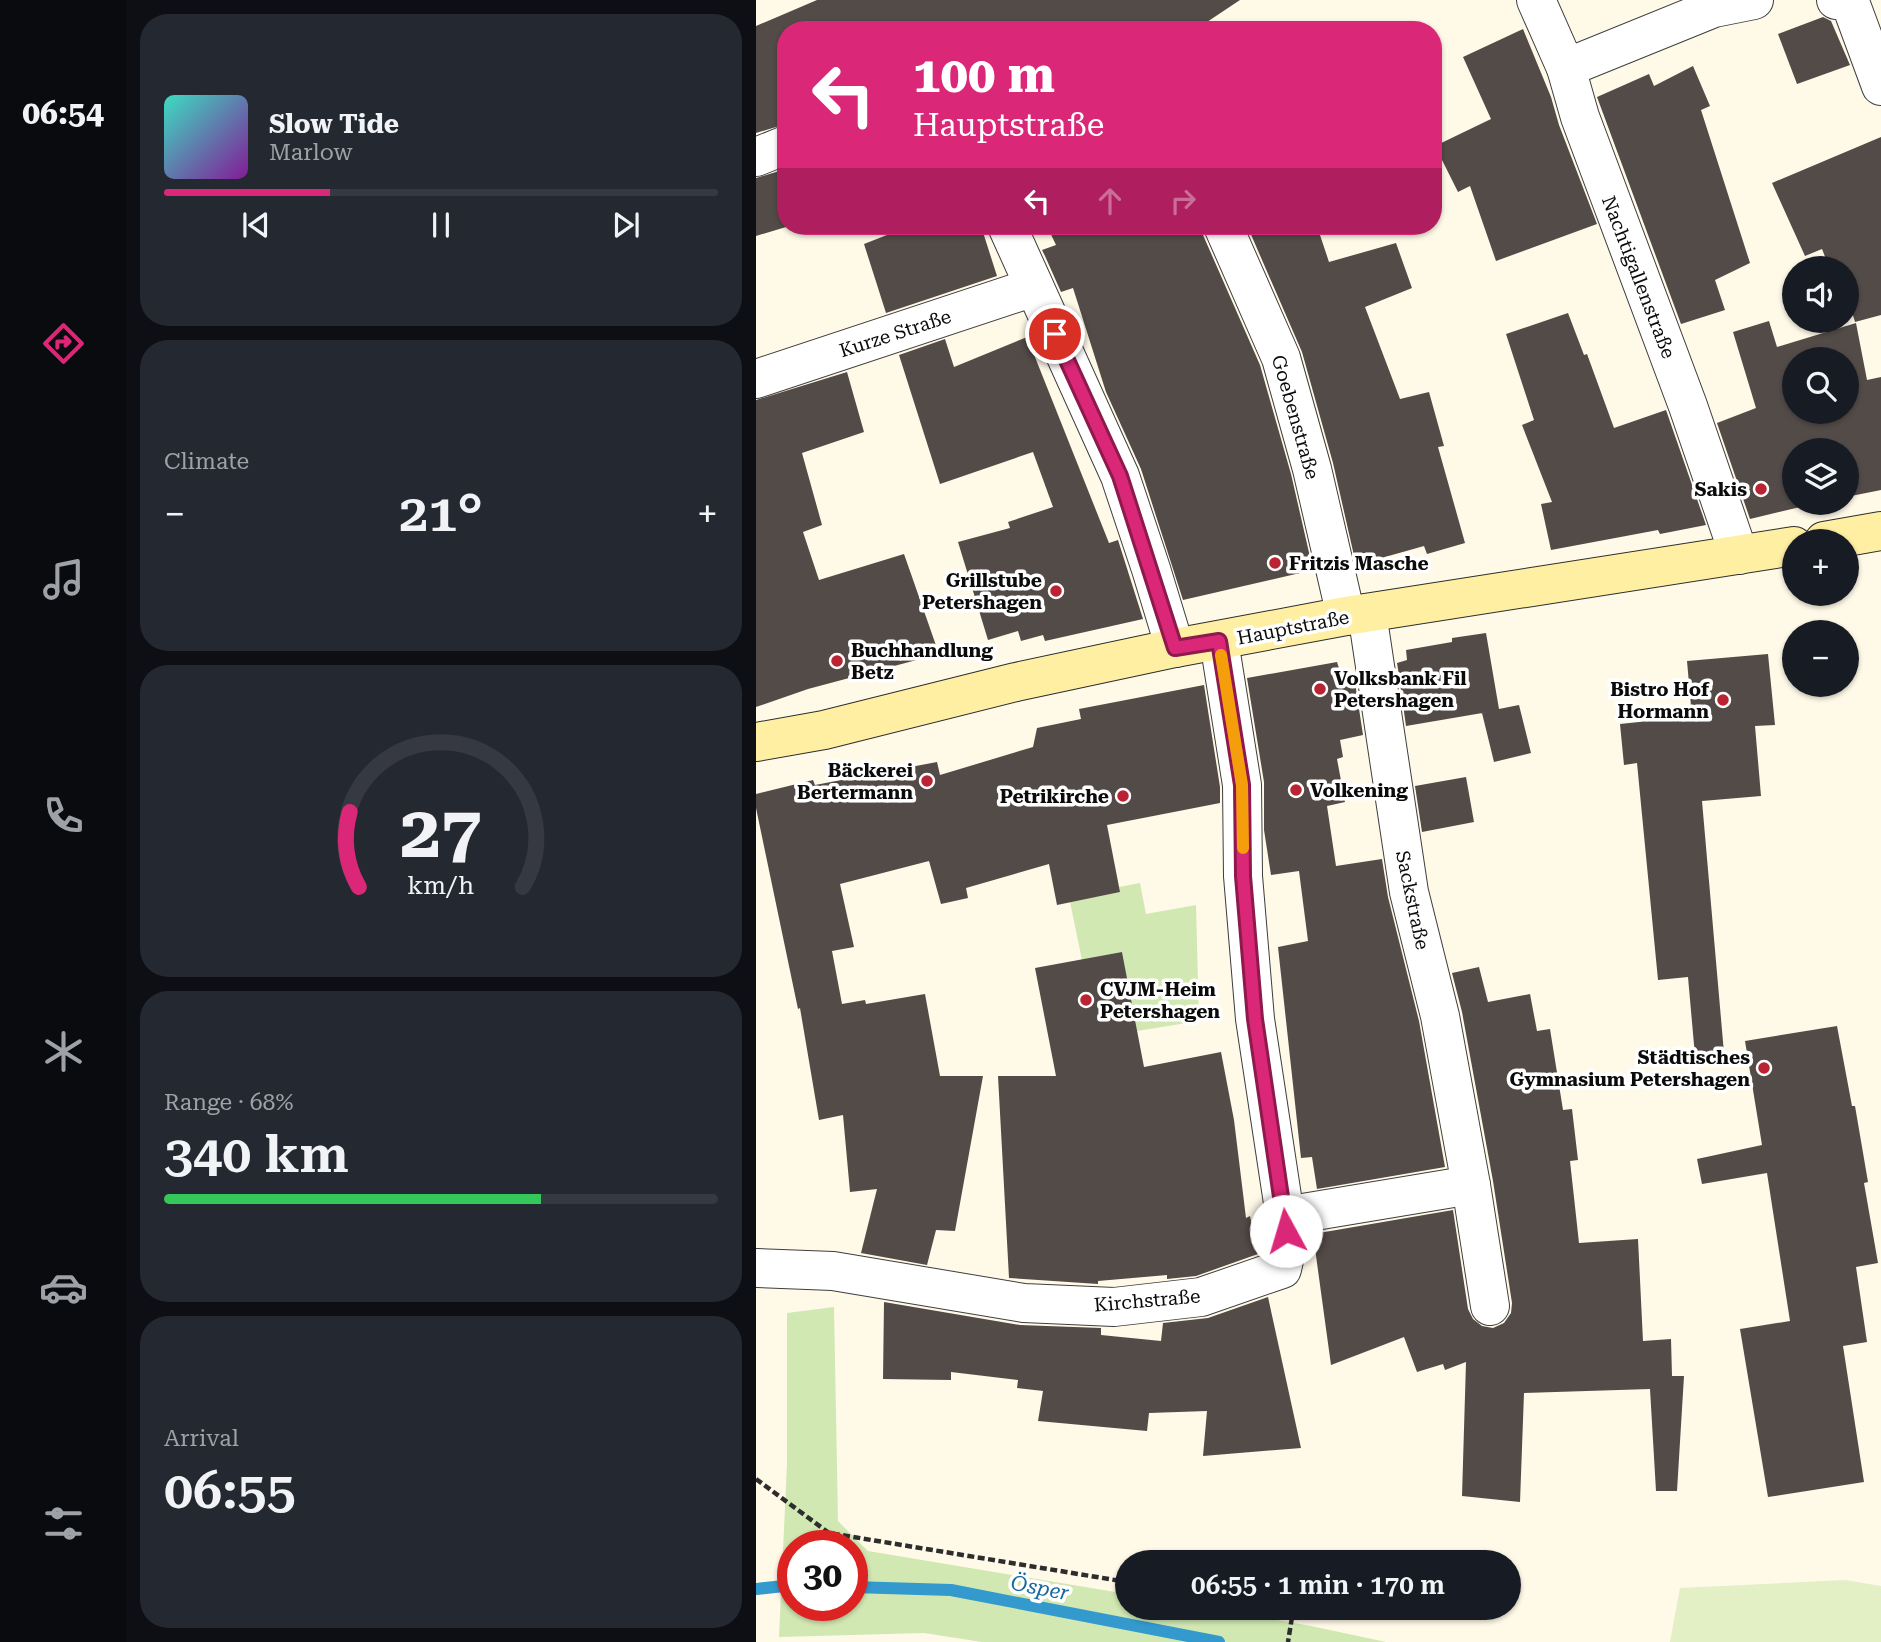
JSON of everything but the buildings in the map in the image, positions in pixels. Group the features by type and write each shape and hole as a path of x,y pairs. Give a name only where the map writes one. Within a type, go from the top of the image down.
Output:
{"street":[{"name":"Nachtigallenstraße","path":"1536,0 1566,68 1580,117 1688,406 1740,555"},
{"path":"1566,68 1714,8 1754,0"},
{"path":"1843,1 1881,86"},
{"path":"756,158 777,149"},
{"path":"1011,235 1120,476 1175,648"},
{"name":"Goebenstraße","path":"1227,235 1282,358 1312,469 1357,614"},
{"name":"Kurze Straße","path":"756,379 1034,287"},
{"path":"1859,535 1881,531"},
{"name":"Hauptstraße","path":"756,742 824,730 1016,682 1175,648 1357,614 1782,548"},
{"name":"Sackstraße","path":"1357,614 1409,892 1440,1016 1490,1306"},
{"name":"Kirchstraße","path":"756,1268 833,1270 1024,1303 1114,1307 1201,1297 1282,1269 1287,1247 1285,1216 1255,1019 1243,876 1242,785 1219,641"},
{"path":"1285,1216 1471,1185"}],"path":[{"path":"756,1479 829,1533 1115,1580"},
{"path":"1287,1642 1292,1620"}],"green space":[{"path":"1140,883 1146,914 1196,905 1199,1021 1137,1031 1122,952 1082,960 1070,902 1120,892 1119,887"},
{"path":"834,1307 838,1521 847,1530 784,1530 787,1464 787,1313"},
{"path":"868,1551 1115,1592 1115,1620 1277,1620 1386,1642 982,1642 924,1633 779,1637 780,1621 868,1621"},
{"path":"1845,1580 1881,1586 1881,1642 1670,1642 1680,1588"}],"waterway":[{"name":"Ösper","path":"756,1589 777,1587"},
{"name":"Ösper","path":"868,1587 951,1590 1219,1642"}],"slow traffic":[{"path":"1221,655 1242,785 1243,848"}],"place":[{"name":"Sakis","path":"1761,489"},
{"name":"Fritzis Masche","path":"1275,563"},
{"name":"Grillstube Petershagen","path":"1056,591"},
{"name":"Buchhandlung Betz","path":"837,661"},
{"name":"Volksbank Fil Petershagen","path":"1320,689"},
{"name":"Bistro Hof Hormann","path":"1723,700"},
{"name":"Bäckerei Bertermann","path":"927,781"},
{"name":"Volkening","path":"1296,790"},
{"name":"Petrikirche","path":"1123,796"},
{"name":"CVJM-Heim Petershagen","path":"1086,1000"},
{"name":"Städtisches Gymnasium Petershagen","path":"1764,1068"}],"route":[{"path":"1055,334 1120,476 1175,648 1219,641 1242,785 1243,876 1255,1019 1286,1231"}]}
